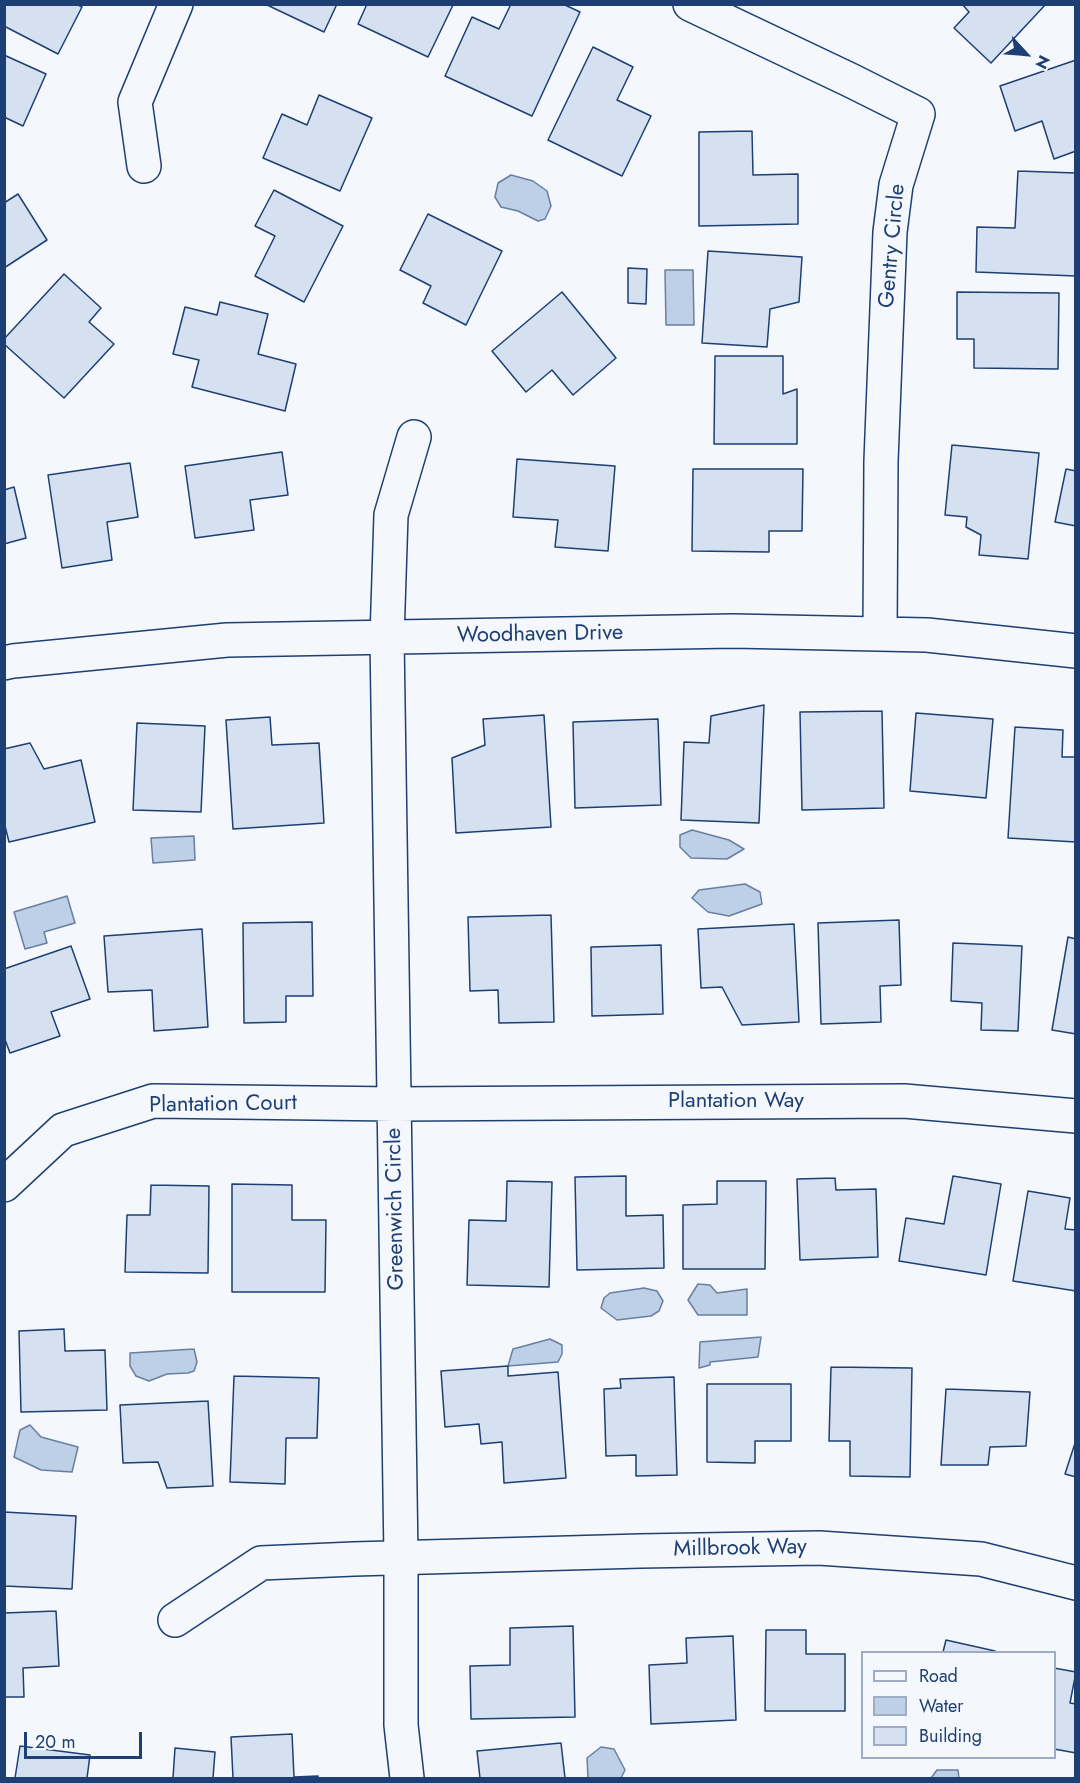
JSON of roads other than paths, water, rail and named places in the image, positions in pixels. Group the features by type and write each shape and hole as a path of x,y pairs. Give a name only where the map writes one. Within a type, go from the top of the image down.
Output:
{"street":[{"path":"144,166 135,102 176,4"},
{"name":"Gentry Circle","path":"690,4 918,114 896,185 890,232 881,461 880,634"},
{"name":"Greenwich Circle","path":"407,1779 401,1725 401,1557 387,638 391,515 414,437"},
{"name":"Woodhaven Drive","path":"4,663 227,640 733,631 927,635 1076,651"},
{"name":"Plantation Court","path":"4,1185 63,1130 153,1101 395,1104"},
{"name":"Plantation Way","path":"395,1104 904,1101 1076,1116"},
{"name":"Millbrook Way","path":"176,1620 261,1563 401,1557 819,1548 981,1558 1076,1583"}],"water":[{"path":"511,175 533,181 547,191 551,206 545,219 538,221 518,211 501,207 495,197 498,183"},
{"path":"665,270 693,270 694,325 666,325"},
{"path":"692,830 729,840 744,849 727,859 691,858 680,847 680,835"},
{"path":"194,836 195,860 153,863 151,838"},
{"path":"745,884 760,892 762,904 729,916 708,912 692,898 699,890"},
{"path":"67,896 75,923 44,932 47,943 25,949 14,912"},
{"path":"698,1284 710,1285 717,1293 747,1289 747,1315 698,1315 688,1300"},
{"path":"644,1288 657,1291 663,1301 659,1311 651,1316 617,1320 601,1308 604,1298 610,1293"},
{"path":"761,1337 758,1357 710,1362 710,1365 699,1368 700,1342"},
{"path":"550,1339 562,1345 562,1354 558,1362 508,1366 513,1349"},
{"path":"194,1349 197,1362 194,1371 188,1373 167,1374 149,1381 136,1376 130,1366 130,1353"},
{"path":"30,1425 41,1437 78,1447 72,1472 41,1470 14,1457 20,1430"},
{"path":"601,1747 614,1749 625,1770 621,1778 588,1778 587,1758"},
{"path":"937,1770 958,1770 959,1778 931,1778"}]}
